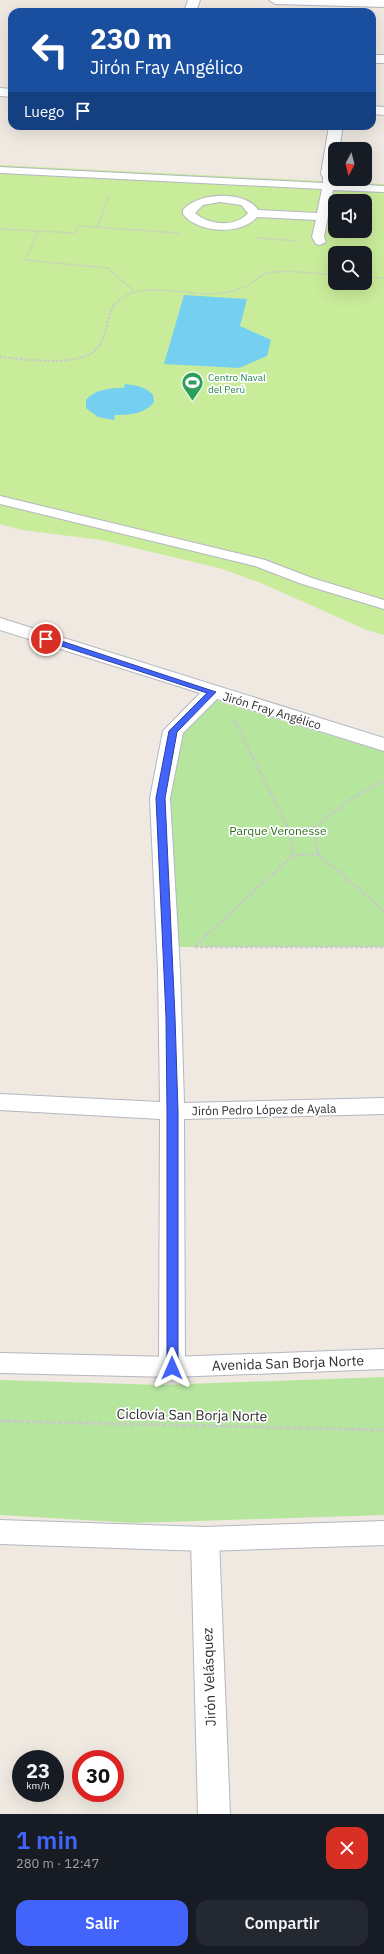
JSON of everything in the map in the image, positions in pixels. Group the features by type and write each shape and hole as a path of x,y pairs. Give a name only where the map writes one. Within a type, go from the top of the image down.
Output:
{"street":[{"path":"275,0 353,5 384,3"},
{"path":"334,142 335,130"},
{"name":"Jirón Fray Angélico","path":"0,624 217,694 384,745"},
{"path":"172,1368 172,1112 169,970 160,798 173,731 217,694"},
{"name":"Jirón Pedro López de Ayala","path":"0,1102 172,1112 384,1106"},
{"name":"Avenida San Borja Norte","path":"0,1363 172,1368 384,1358"},
{"path":"0,1532 205,1539 384,1533"},
{"name":"Jirón Velásquez","path":"205,1539 214,1814"}],"lane":[{"path":"0,170 328,180 318,237 320,242"},
{"path":"365,186 384,189"},
{"path":"220,199 241,202 253,209 254,213 252,218 238,224 218,226 199,222 189,214 189,210 200,202 220,199"},
{"path":"254,213 321,217"},
{"path":"0,500 260,563 384,605"}],"path":[{"path":"98,227 109,193"},
{"path":"0,229 75,233 78,226"},
{"path":"39,231 25,260 108,268 134,291"},
{"path":"0,358 65,359 81,357 94,352 100,345 114,302 124,295 134,291 220,293 247,286 258,276 268,273 283,272 328,275"},
{"path":"372,277 384,278"},
{"path":"217,694 289,829 293,855"},
{"path":"289,829 314,828 347,802 384,780"},
{"path":"314,828 318,854 384,911"},
{"path":"169,970 293,855 318,854"},
{"path":"194,947 384,947"},
{"name":"Ciclovía San Borja Norte","path":"0,1421 384,1430"}],"green space":[{"name":"Centro Naval del Perú","path":"0,165 328,181 328,186 372,186 372,183 384,184 384,635 364,629 261,583 219,568 101,540 22,530 0,524"},
{"name":"Parque Veronesse","path":"215,700 384,752 384,947 172,947 171,797 181,733"},
{"path":"384,1377 384,1515 134,1523 0,1515 0,1380 161,1385"}],"water":[{"path":"184,295 247,299 240,326 271,340 267,356 239,368 164,364"},
{"path":"125,384 144,388 153,395 154,402 146,409 136,413 115,415 114,420 98,417 86,408 86,400 94,393 108,389 124,388"}],"place":[{"name":"Centro Naval del Perú","path":"192,402"}],"route":[{"path":"46,639 212,692 173,731 160,798 169,970 172,1112 172,1368"}]}
